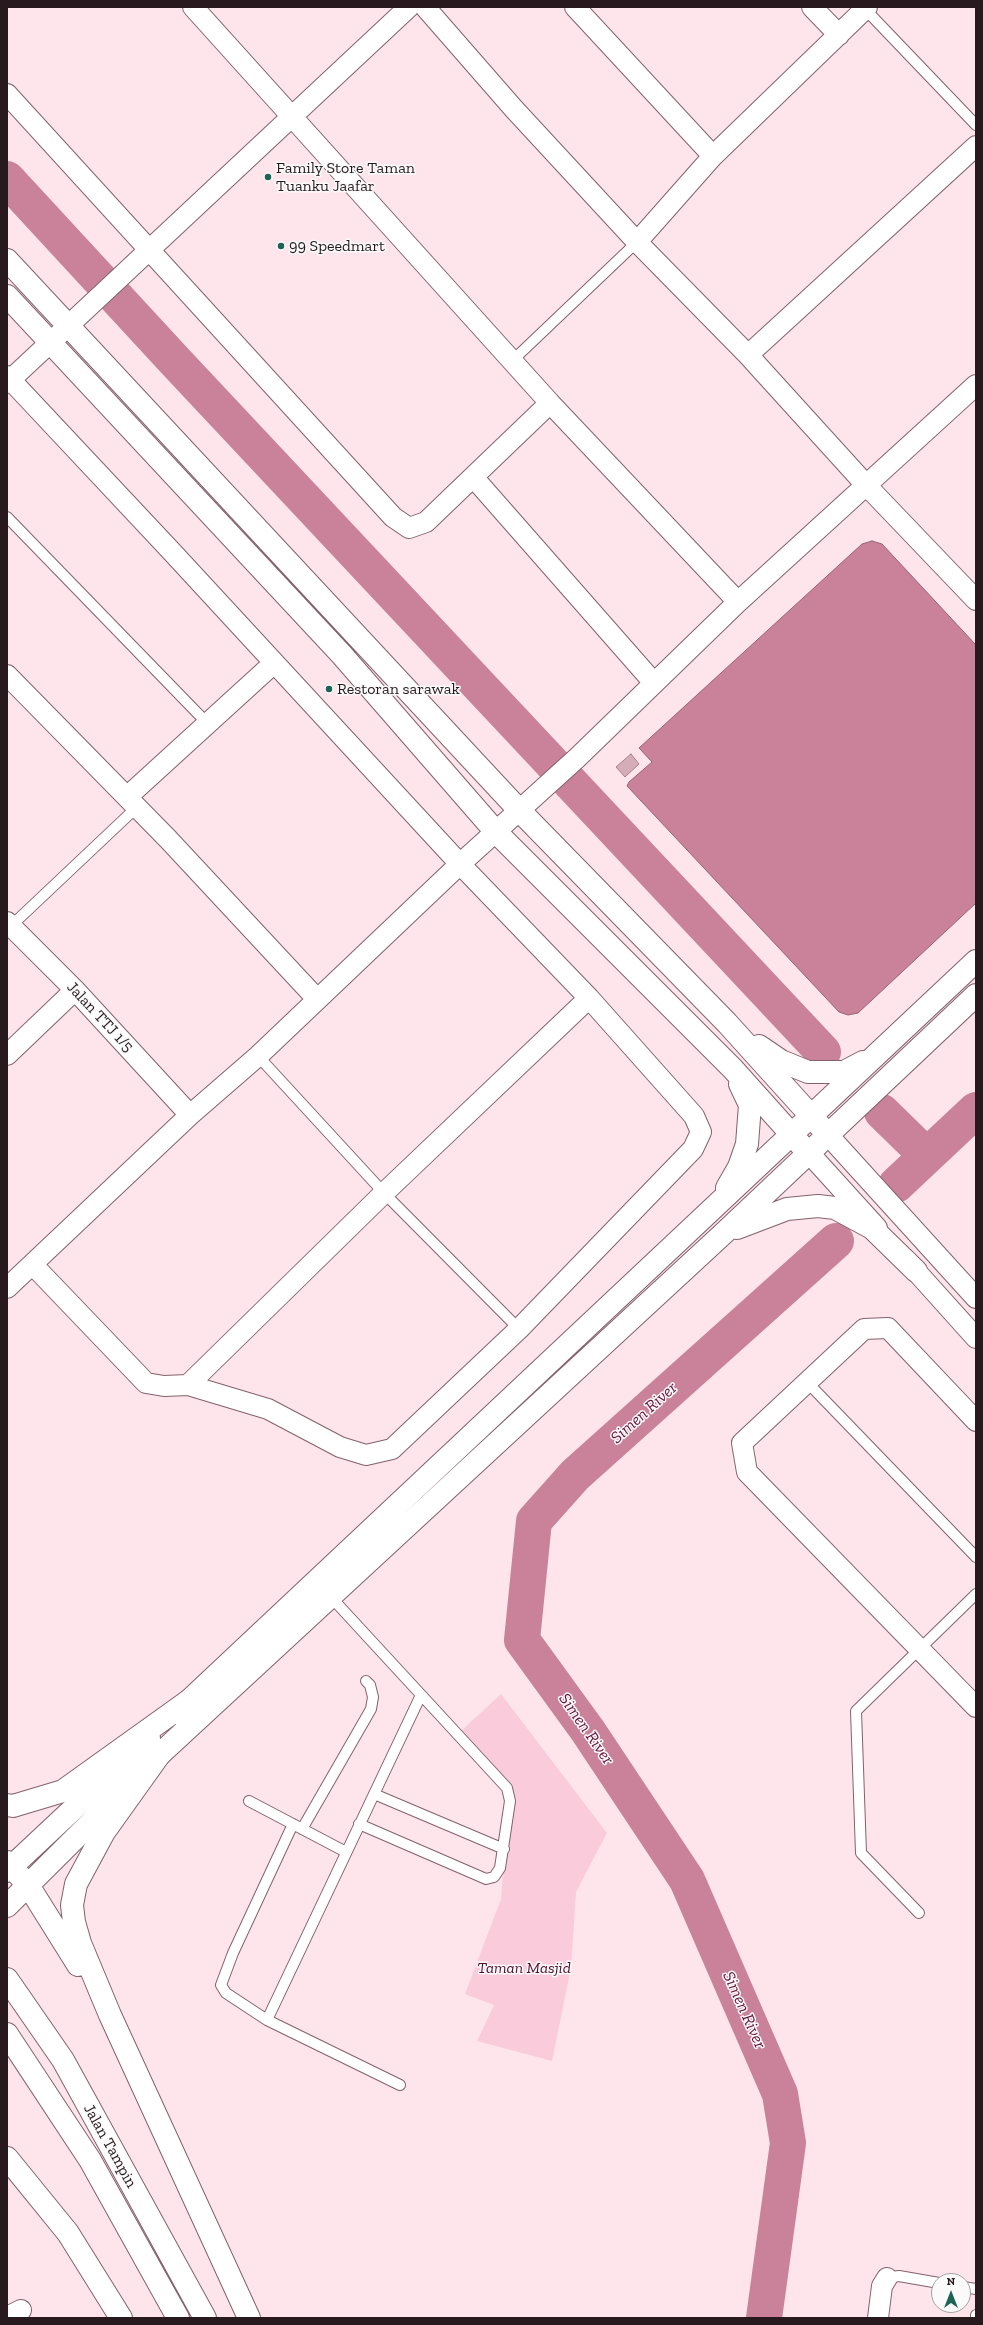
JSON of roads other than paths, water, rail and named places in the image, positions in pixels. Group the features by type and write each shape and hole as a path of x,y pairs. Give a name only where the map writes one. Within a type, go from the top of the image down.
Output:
{"main road":[{"path":"7,260 519,810 727,1023 828,1135"},
{"path":"7,296 342,655 496,832 733,1069 809,1153"},
{"path":"110,2015 28,1885 9,1866 190,1700 976,961"},
{"path":"7,1906 159,1755 724,1233 976,995"},
{"path":"727,1023 781,1061 808,1072 844,1072 878,1054"},
{"path":"715,1208 739,1167 747,1144 750,1105 733,1069"},
{"path":"724,1233 753,1220 787,1209 818,1206 835,1208 872,1228 916,1271"},
{"path":"430,1475 445,1491"},
{"path":"7,1805 13,1806 63,1791 190,1700"},
{"path":"159,1755 104,1832 76,1884 72,1905 74,1922 80,1943 110,2015 249,2318"},
{"name":"Jalan Tampin","path":"7,1980 63,2060 205,2318"},
{"name":"Jalan Tampin","path":"7,2034 90,2160 178,2318"},
{"path":"7,2158 68,2233 121,2318"}],"street":[{"path":"194,7 550,403 738,602"},
{"path":"33,1265 146,1383 164,1386 188,1385 268,1409 340,1447 366,1455 392,1449 519,1330 693,1149 701,1132 694,1116 589,998 460,864 274,663 8,380 98,300 409,7"},
{"path":"425,7 514,109 637,242 748,355 866,485 976,600"},
{"path":"575,7 713,156"},
{"path":"812,7 839,35"},
{"path":"637,242 713,156 866,8"},
{"path":"7,94 144,256 393,517 409,528 426,522 474,478 550,403"},
{"path":"748,355 976,146"},
{"path":"7,1288 190,1115 258,1056 460,864 577,758 738,602 976,385"},
{"path":"474,478 654,682"},
{"path":"132,802 207,723 274,663"},
{"path":"7,675 132,802 317,999"},
{"name":"Jalan TTJ 1/5","path":"9,924 75,990 190,1115"},
{"path":"7,1055 75,990"},
{"path":"188,1385 384,1193 589,998"},
{"path":"828,1135 976,1298"},
{"path":"809,1153 976,1338"},
{"path":"976,1421 888,1328 864,1329 742,1443 747,1472 976,1707"},
{"path":"878,2318 882,2286 887,2278"}],"lane":[{"path":"866,8 976,124"},
{"path":"512,361 637,242"},
{"path":"7,517 207,723"},
{"path":"9,924 132,802"},
{"path":"258,1056 384,1193 519,1330"},
{"path":"808,1382 976,1557"},
{"path":"318,1580 331,1597 507,1788 510,1801 500,1868 494,1877 486,1879 359,1824"},
{"path":"919,1913 861,1853 856,1711 976,1594"},
{"path":"302,1829 372,1709 373,1697 370,1685 366,1681"},
{"path":"267,2020 421,1696"},
{"path":"374,1794 504,1849"},
{"path":"249,1801 346,1852"},
{"path":"293,1824 221,1985 226,1993 267,2020 400,2085"},
{"path":"887,2278 899,2276 931,2282"}],"waterway":[{"path":"7,179 174,360 823,1052"},
{"name":"Simen River","path":"896,1185 976,1110"},
{"path":"882,1112 927,1156"},
{"name":"Simen River","path":"764,2318 788,2143 780,2094 687,1880 588,1731 522,1640 534,1521 575,1475 836,1241"}],"place":[{"name":"Family Store Taman Tuanku Jaafar","path":"268,177"},
{"name":"99 Speedmart","path":"281,246"},
{"name":"Restoran sarawak","path":"329,689"}],"park label":[{"name":"Taman Masjid","path":"524,1968"}]}
